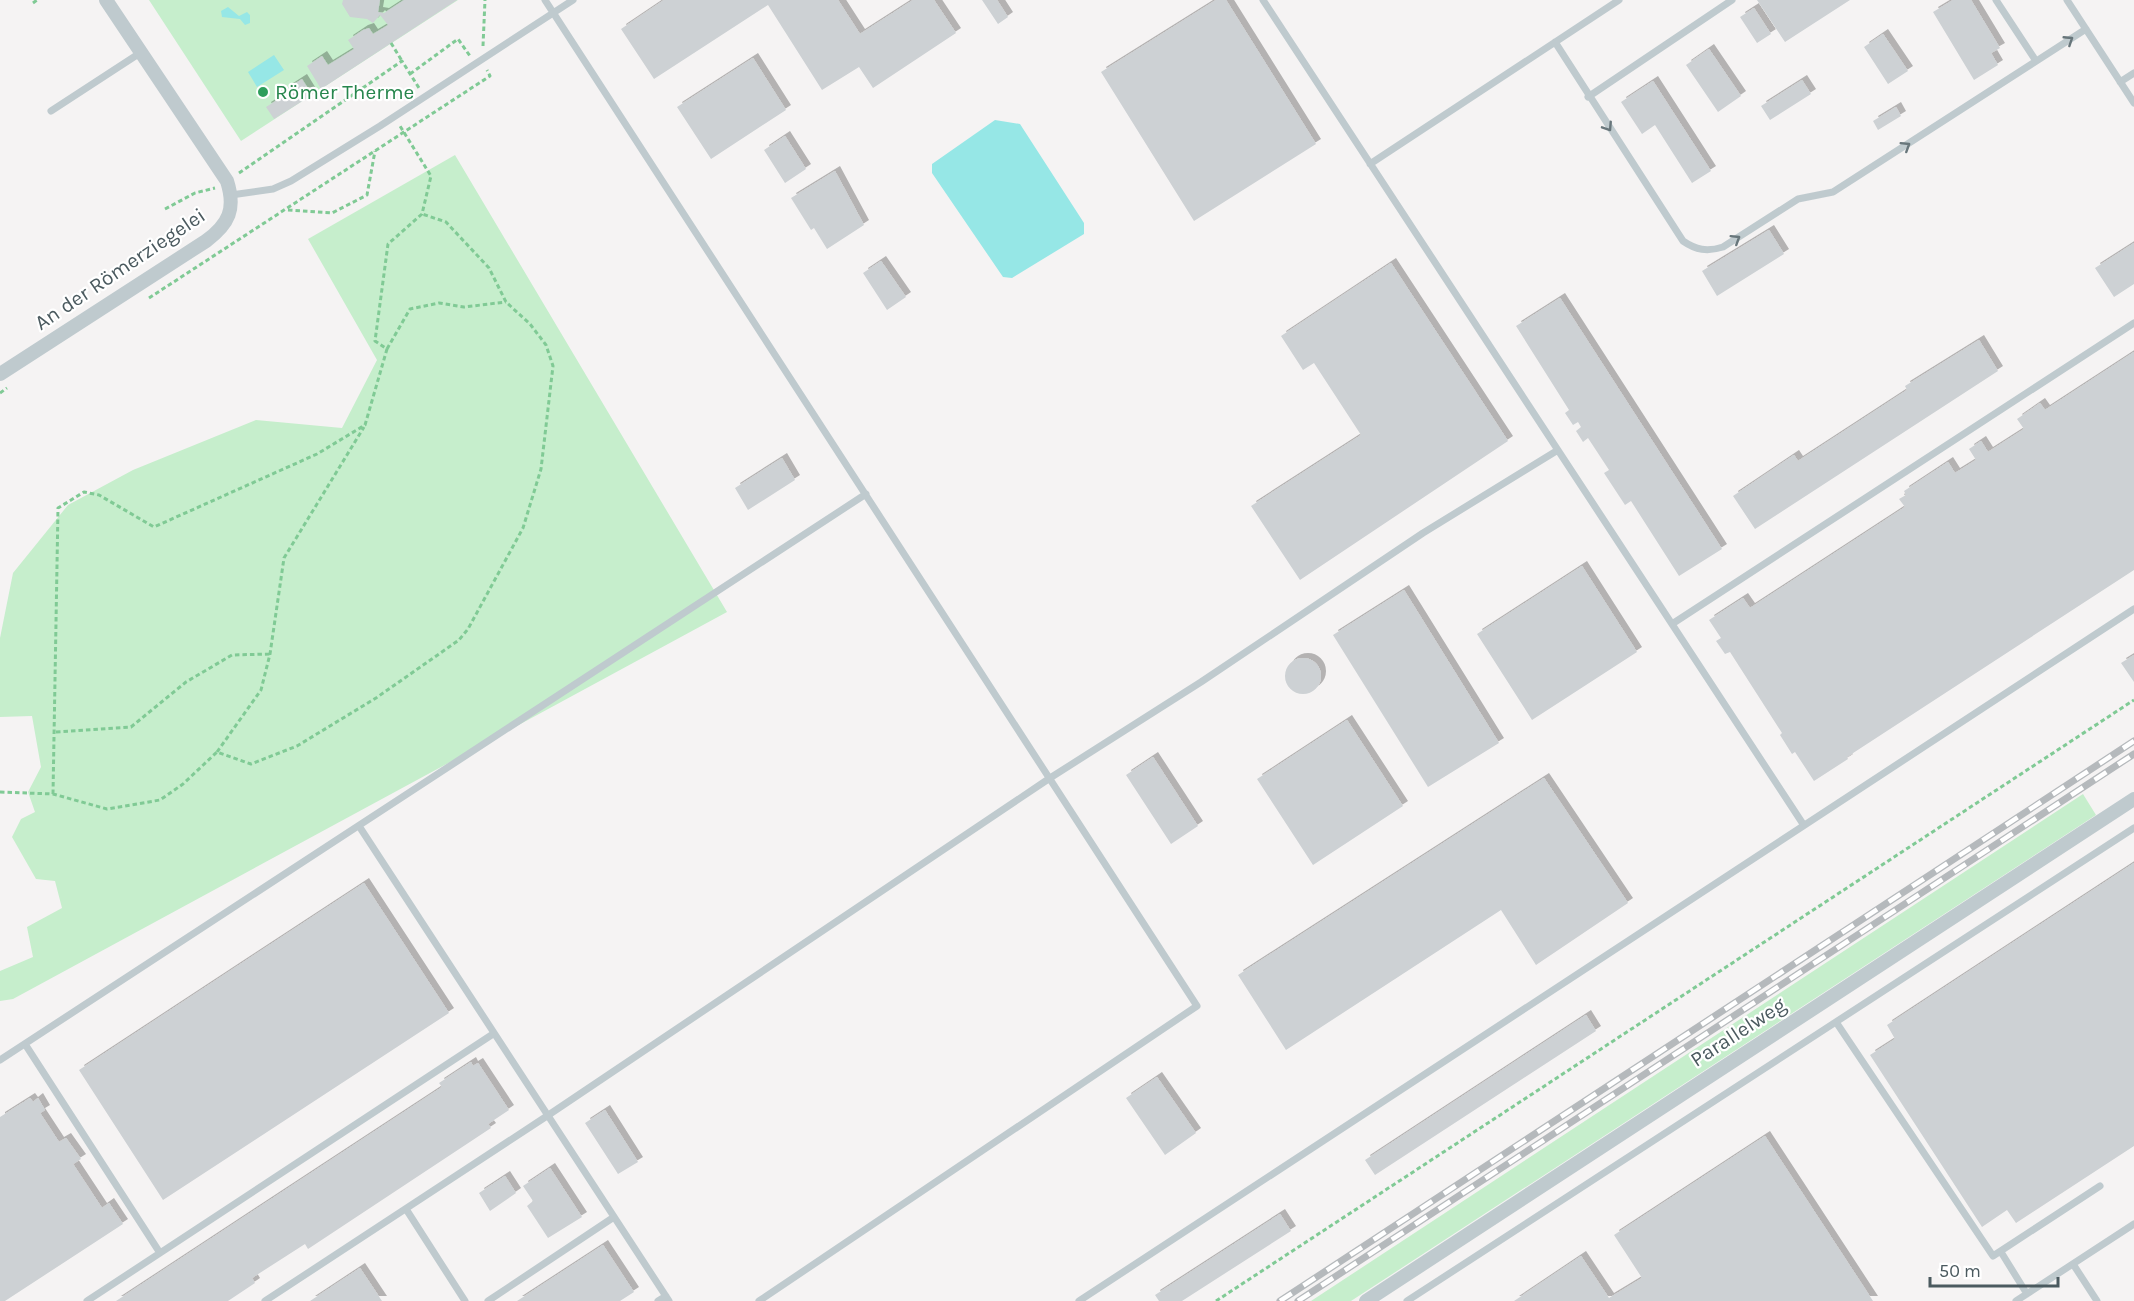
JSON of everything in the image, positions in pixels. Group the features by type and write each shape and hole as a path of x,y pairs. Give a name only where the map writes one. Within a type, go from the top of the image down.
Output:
{"street":[{"name":"An der Römerziegelei","path":"0,374 206,241 222,229 230,213 231,195 227,181 106,0"},
{"name":"Parallelweg","path":"1366,1301 2134,799"}],"lane":[{"path":"545,0 1197,1006 759,1301"},
{"path":"231,195 273,189 291,181 573,0"},
{"path":"1263,0 1803,824"},
{"path":"1370,164 1619,0"},
{"path":"1588,97 1732,0"},
{"path":"1996,0 2036,61"},
{"path":"2067,0 2134,103"},
{"path":"1555,42 1588,97 1683,241 1701,250 1712,251 1723,247 1798,199 1833,192 2086,29"},
{"path":"51,111 140,53"},
{"path":"2120,82 2134,73"},
{"path":"1672,624 2134,323"},
{"path":"265,1301 547,1116 1050,778 1201,682 1423,533 1558,450"},
{"path":"0,1060 866,494"},
{"path":"1079,1301 2134,609"},
{"path":"359,826 667,1298 658,1301"},
{"path":"1407,1301 2134,828"},
{"path":"1836,1022 1993,1256 2100,1186"},
{"path":"87,1301 493,1034"},
{"path":"25,1044 160,1253"},
{"path":"405,1209 465,1301"},
{"path":"488,1301 614,1217"},
{"path":"2016,1301 2134,1224"},
{"path":"2001,1252 2027,1294"},
{"path":"2073,1264 2097,1301"}],"path":[{"path":"33,3 37,0"},
{"path":"410,74 458,39 470,56 483,47 485,0"},
{"path":"391,43 424,96"},
{"path":"148,298 287,210 490,76 482,58"},
{"path":"165,209 195,193 213,189 227,181 402,61"},
{"path":"387,349 375,341 388,244 422,214 431,176 394,117"},
{"path":"287,210 332,213 367,195 375,150"},
{"path":"217,752 251,764 297,746 376,698 459,640 468,629 523,528 541,469 553,366 546,345 530,324 506,303 489,268 446,222 422,214"},
{"path":"0,792 53,794 106,809 159,800 183,784 217,752 261,690 270,654 285,558 364,425 387,349 410,309 439,303 464,307 506,303"},
{"path":"0,393 10,387"},
{"path":"53,794 56,732 58,508 84,492 99,495 154,527 317,454 364,425"},
{"path":"56,732 131,728 186,682 232,655 270,654"},
{"path":"1216,1301 2134,700"}],"green space":[{"name":"Römer Therme","path":"149,0 458,0 241,141"},
{"path":"455,155 727,612 13,999 0,1001 0,971 33,957 27,927 62,908 55,881 36,879 12,837 21,819 35,812 28,792 41,767 32,716 0,717 0,638 13,573 68,505 133,470 256,420 342,428 377,360 308,239"},
{"path":"2083,794 2096,815 1351,1301 1311,1301"}],"water":[{"path":"228,7 239,16 247,12 250,15 250,23 245,25 240,19 222,17 221,11"},
{"path":"274,55 284,70 257,87 248,72"},
{"path":"995,120 1020,124 1084,223 1084,234 1012,278 1003,277 932,173 932,164"}],"building":[{"path":"343,0 380,0 378,12 384,13 404,0 457,0 321,89 307,66 322,56 328,65 354,49 348,40 363,30 369,28 373,34 388,25 380,15 373,23 367,19 350,17 342,4"},
{"path":"664,0 838,0 860,34 913,0 934,0 956,33 873,88 859,67 822,90 768,5 654,79 621,29"},
{"path":"982,0 997,0 1008,17 998,24"},
{"path":"1216,0 1226,0 1316,144 1194,221 1101,72"},
{"path":"1757,0 1850,0 1785,42"},
{"path":"1953,0 1971,0 2000,48 1991,53 1998,65 1974,80 1933,12"},
{"path":"1754,8 1771,34 1757,43 1740,17"},
{"path":"1883,34 1908,71 1888,84 1864,47"},
{"path":"1709,49 1741,96 1718,112 1686,65"},
{"path":"753,58 786,110 711,159 677,107"},
{"path":"302,79 312,95 274,119 266,107 288,93 285,90"},
{"path":"1802,80 1811,94 1770,120 1761,106"},
{"path":"1653,81 1711,171 1692,183 1655,125 1642,134 1621,102"},
{"path":"1896,107 1901,116 1878,130 1873,121"},
{"path":"785,136 806,169 785,183 764,150"},
{"path":"835,171 864,225 827,249 814,228 811,230 791,198"},
{"path":"1769,230 1784,254 1717,296 1702,271"},
{"path":"2134,243 2134,284 2114,297 2095,268"},
{"path":"881,261 906,297 887,310 863,273"},
{"path":"1391,263 1508,441 1300,580 1251,506 1361,435 1314,363 1303,370 1281,336"},
{"path":"1560,298 1722,549 1679,576 1631,501 1625,505 1604,473 1609,470 1588,438 1583,442 1576,431 1581,427 1578,422 1573,425 1565,413 1569,410 1516,326"},
{"path":"1979,340 1998,371 1755,529 1733,496 1794,455 1798,461 1907,390 1905,386"},
{"path":"2134,352 2134,570 1847,757 1848,759 1814,781 1795,752 1792,754 1780,735 1782,733 1730,652 1725,654 1716,641 1721,638 1709,620 1743,598 1750,608 1905,507 1899,499 1906,495 1904,491 1948,462 1955,473 1976,460 1969,449 1981,441 1988,452 2024,429 2017,419 2040,403 2045,410"},
{"path":"782,458 795,480 748,510 735,488"},
{"path":"1582,566 1637,652 1532,720 1477,634"},
{"path":"1404,590 1499,743 1428,787 1333,635"},
{"path":"2134,655 2134,682 2121,663"},
{"path":"1303,658 1316,663 1321,676 1316,689 1303,694 1290,689 1285,676 1290,663"},
{"path":"1347,720 1403,806 1313,865 1257,779"},
{"path":"1153,757 1198,826 1171,844 1126,775"},
{"path":"1544,778 1628,903 1536,965 1501,910 1286,1050 1238,975"},
{"path":"2134,863 2134,1146 2016,1223 2007,1210 1982,1227 1870,1055 1895,1039 1887,1025"},
{"path":"364,883 449,1013 163,1200 79,1070"},
{"path":"1586,1015 1596,1031 1375,1175 1365,1160"},
{"path":"471,1062 473,1066 478,1063 509,1110 488,1124 491,1128 308,1249 305,1244 252,1278 255,1283 228,1301 116,1301 442,1087 439,1083"},
{"path":"1157,1077 1196,1133 1165,1155 1126,1098"},
{"path":"30,1098 33,1102 38,1098 45,1110 40,1113 59,1142 66,1138 81,1159 73,1164 102,1208 109,1203 123,1224 5,1301 0,1301 0,1117"},
{"path":"605,1110 638,1162 618,1174 585,1123"},
{"path":"1765,1136 1873,1301 1514,1301 1581,1256 1609,1298 1642,1278 1614,1235"},
{"path":"550,1168 582,1217 548,1238 527,1206 533,1201 523,1186"},
{"path":"505,1176 516,1193 490,1211 479,1193"},
{"path":"1280,1214 1291,1231 1182,1301 1159,1301 1155,1295"},
{"path":"603,1245 634,1292 620,1301 517,1301"},
{"path":"360,1268 382,1301 310,1301"}],"railway":[{"path":"1280,1301 2134,741"},
{"path":"1298,1301 2134,754"}],"place":[{"name":"Römer Therme","path":"263,92"}]}
